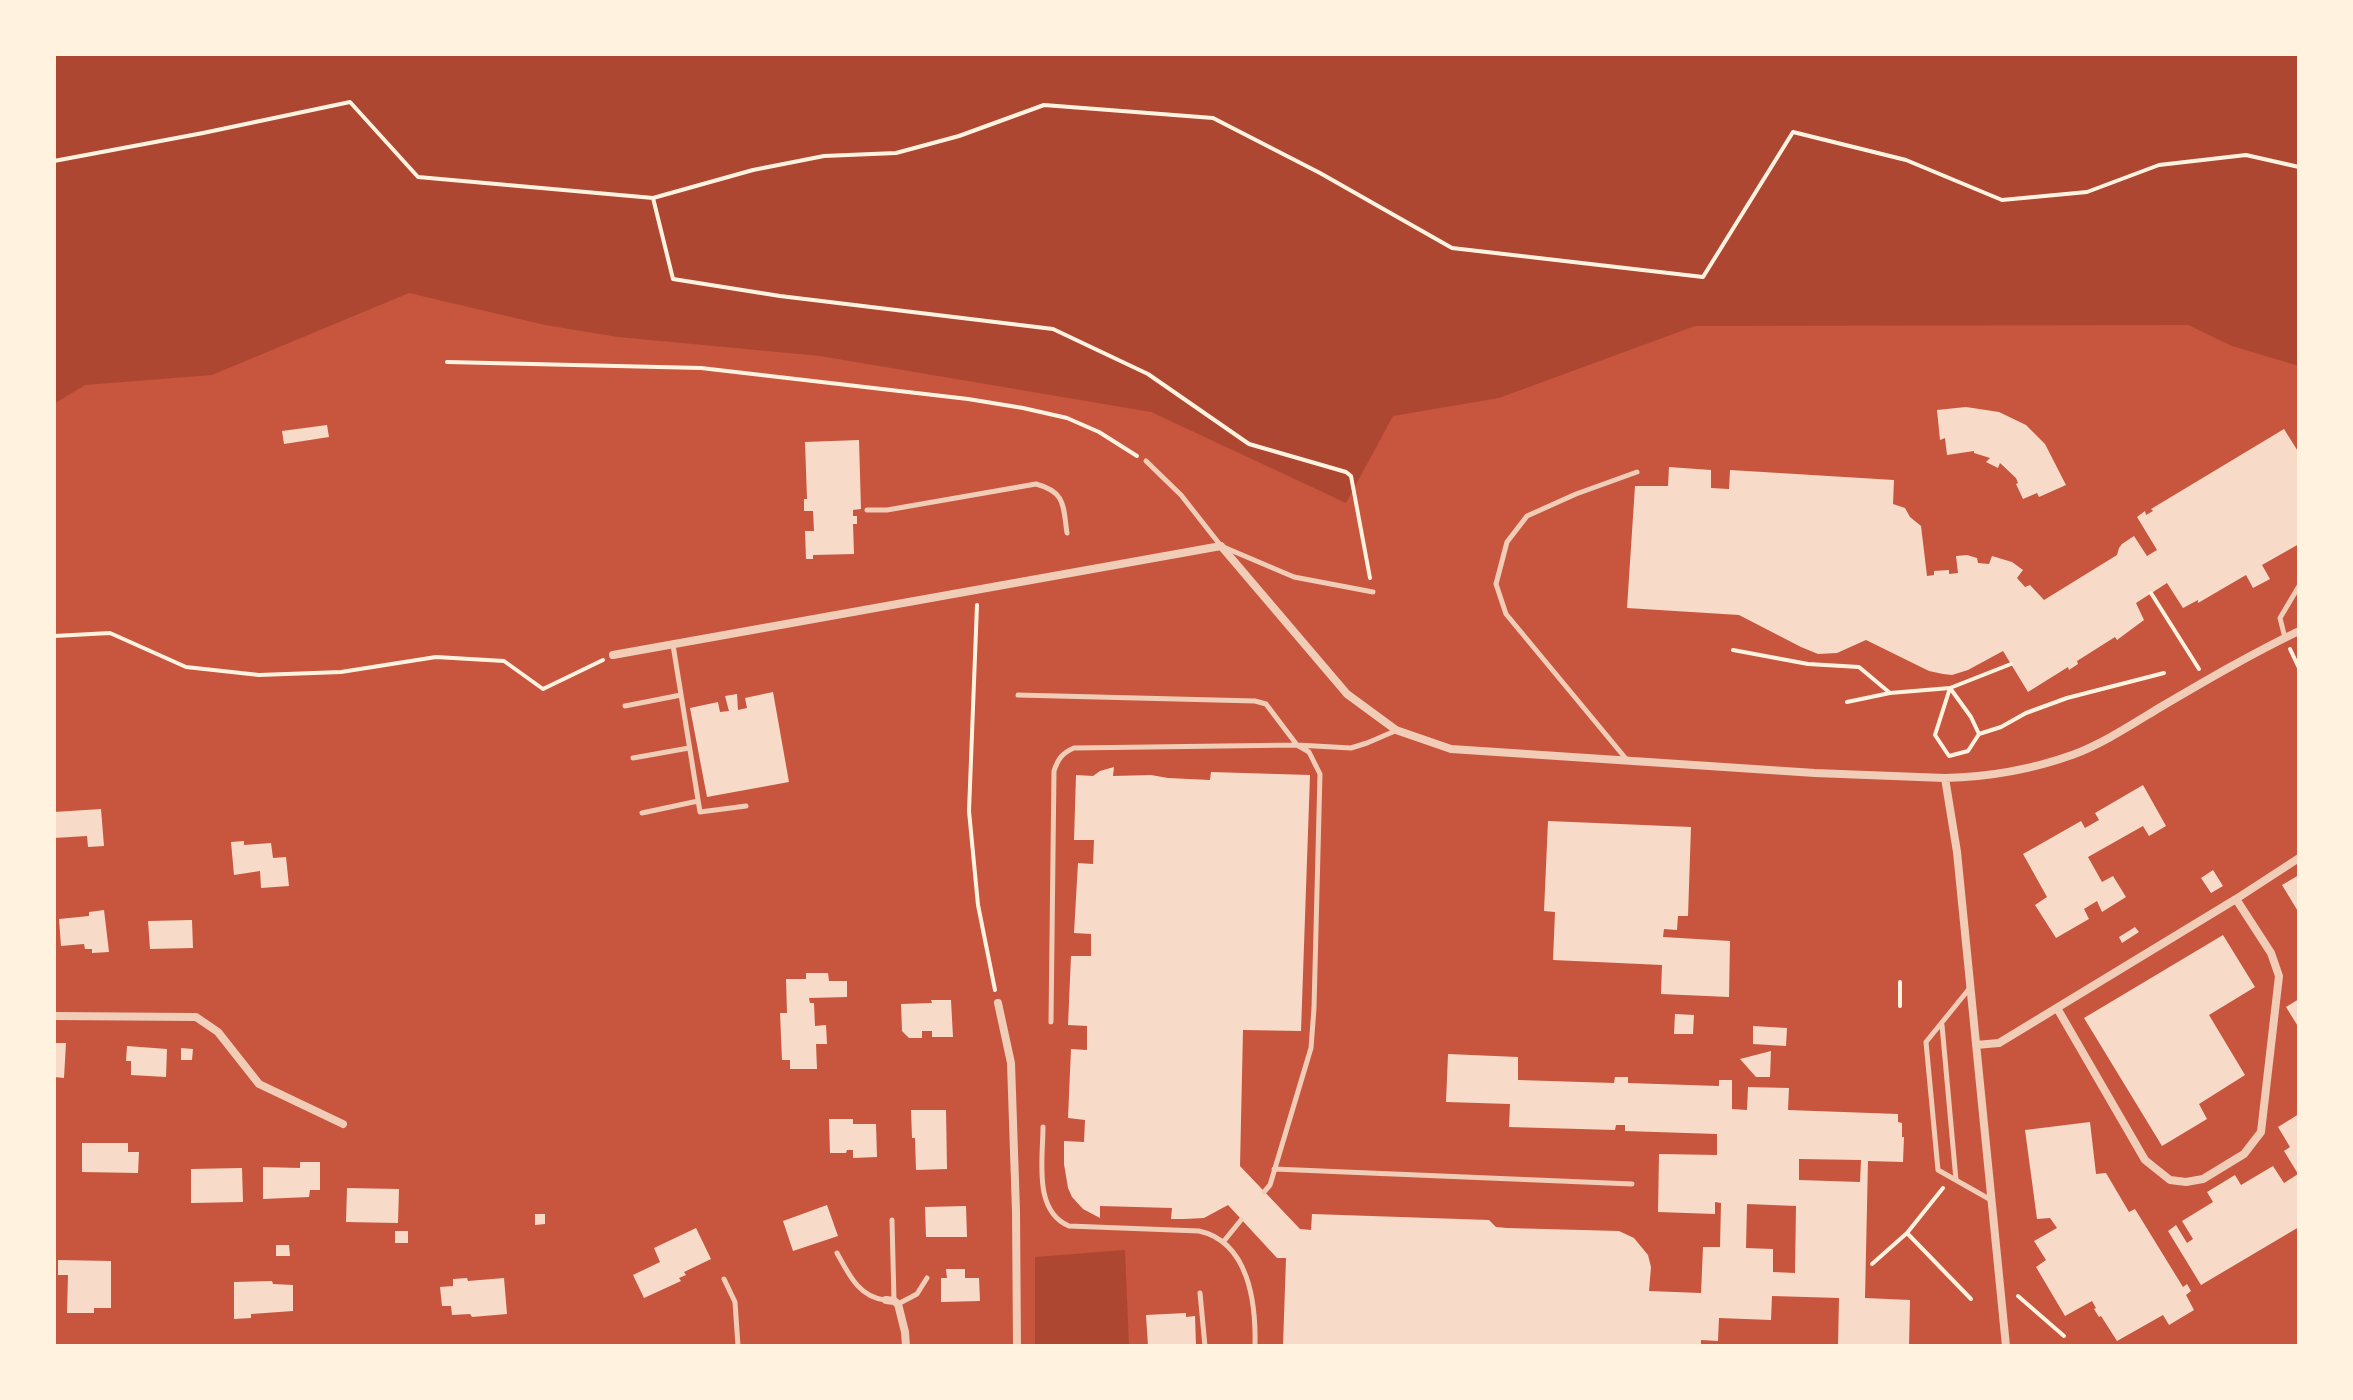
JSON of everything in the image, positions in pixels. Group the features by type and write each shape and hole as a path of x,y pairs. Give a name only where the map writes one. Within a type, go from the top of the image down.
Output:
{"street":[{"path":"613,655 1221,546 1347,694 1396,730 1422,741 1451,749 1815,773 1945,778 1981,777 2026,769 2075,754 2299,631"},
{"path":"1945,778 1957,852 2006,1346"},
{"path":"1976,1045 1999,1043 2299,858"},
{"path":"2057,1008 2145,1160 2170,1180 2186,1182 2203,1179 2213,1173 2244,1154 2261,1132 2279,976 2271,953 2236,899"},
{"path":"998,1003 1011,1063 1017,1346"},
{"path":"54,1016 196,1017 218,1032 259,1084 343,1124"},
{"path":"893,1302 905,1332 906,1346"}],"lane":[{"path":"1146,461 1181,495 1221,546 1294,577 1373,592"},
{"path":"1628,761 1506,614 1496,584 1507,542 1527,516 1637,472"},
{"path":"867,510 887,510 1036,484 1051,488 1061,499 1067,533"},
{"path":"2285,638 2280,618 2299,586"},
{"path":"673,645 700,812 746,806"},
{"path":"625,706 681,695"},
{"path":"1018,695 1255,701 1266,704 1297,745 1309,752 1320,774 1311,1048 1270,1185 1264,1192"},
{"path":"1051,1022 1054,771 1065,752 1074,748 1297,745 1351,748 1396,730"},
{"path":"633,758 689,748"},
{"path":"642,813 698,801"},
{"path":"1970,988 1926,1042 1938,1170 1991,1201"},
{"path":"1941,1024 1956,1180"},
{"path":"1043,1127 1045,1198 1050,1211 1060,1222 1069,1226 1199,1231 1224,1241 1238,1259 1251,1294 1255,1312 1255,1346"},
{"path":"1274,1169 1632,1184"},
{"path":"892,1220 893,1302"},
{"path":"1224,1241 1241,1220"},
{"path":"837,1253 857,1286 876,1299 893,1302 917,1294 927,1278"},
{"path":"724,1279 735,1302 738,1346"},
{"path":"1200,1293 1205,1346"}],"path":[{"path":"54,161 350,102 418,177 653,198 753,170 824,156 896,153 959,136 1044,105 1213,118 1320,173 1452,248 1703,277 1793,132 1906,160 2002,200 2087,192 2159,165 2246,155 2299,167"},
{"path":"653,198 673,279 780,296 1053,329 1148,374 1249,444 1346,472 1351,476 1356,498 1373,592"},
{"path":"447,362 701,368 968,399 1067,418 1099,432 1146,461"},
{"path":"978,591 969,811 978,905 998,1003"},
{"path":"2151,593 2206,680"},
{"path":"54,636 110,633 186,667 259,675 341,672 436,657 504,661 543,689 613,655"},
{"path":"2290,649 2299,668"},
{"path":"1733,650 1808,664 1859,667 1890,693"},
{"path":"1847,702 1890,693 1950,688 2011,664"},
{"path":"1950,688 1935,735 1949,756 1968,751 1979,734 2067,698 2164,673"},
{"path":"1950,688 1979,734"},
{"path":"1900,982 1900,1006"},
{"path":"1872,1264 1907,1233 1945,1186 1945,1174"},
{"path":"1907,1233 1971,1299"},
{"path":"2018,1296 2064,1336"}],"shaded area":[{"path":"54,54 2299,54 2299,366 2232,346 2188,325 1695,326 1499,398 1393,416 1346,503 1151,412 820,356 618,337 545,325 409,293 212,375 85,385 54,404"},
{"path":"1125,1250 1129,1346 1035,1346 1035,1257"}],"building":[{"path":"1966,407 1999,412 2026,425 2045,444 2066,485 2039,497 2037,493 2023,499 2016,478 2000,463 1998,468 1986,462 1990,458 1974,451 1947,455 1945,438 1940,440 1937,410"},
{"path":"327,425 329,437 284,444 282,431"},
{"path":"2284,429 2299,453 2299,544 2262,565 2270,579 2253,588 2246,575 2198,603 2198,600 2183,608 2167,583 2136,603 2144,620 2117,640 2115,637 2077,661 2078,664 2069,670 2068,667 2028,692 2003,651 1968,670 1952,675 1943,674 1929,671 1866,640 1837,653 1818,654 1739,615 1627,608 1635,486 1668,486 1669,467 1711,470 1711,488 1729,489 1730,470 1894,480 1893,504 1905,508 1921,526 1927,576 1934,575 1934,571 1958,573 1956,556 1967,555 1977,558 1978,563 1989,564 1992,556 2012,562 2023,570 2017,578 2025,587 2030,585 2044,600 2117,555 2122,544 2134,536 2147,556 2157,550 2137,517 2145,511 2146,515 2153,511 2151,509"},
{"path":"859,440 861,509 853,510 853,516 857,516 857,524 853,524 854,554 813,555 813,559 806,559 805,531 814,531 813,511 804,511 804,499 807,499 805,442"},
{"path":"773,692 789,782 707,797 690,708 718,702 720,712 729,711 725,696 737,694 738,710 747,708 745,698"},
{"path":"1114,767 1113,776 1151,775 1210,780 1211,772 1310,775 1301,1031 1243,1030 1240,1166 1300,1229 1311,1230 1312,1214 1489,1220 1496,1227 1507,1228 1619,1231 1634,1238 1648,1255 1651,1267 1649,1291 1701,1293 1703,1247 1720,1247 1721,1203 1715,1202 1715,1214 1658,1212 1659,1154 1717,1155 1717,1134 1625,1131 1625,1125 1616,1125 1615,1130 1509,1127 1510,1104 1446,1102 1448,1054 1518,1057 1518,1080 1614,1083 1615,1077 1628,1077 1628,1083 1719,1086 1719,1080 1732,1080 1732,1109 1747,1110 1748,1087 1789,1088 1788,1110 1898,1114 1904,1137 1903,1162 1868,1161 1865,1298 1910,1300 1909,1346 1838,1346 1839,1298 1772,1296 1771,1320 1719,1318 1718,1341 1701,1340 1701,1346 1283,1346 1286,1258 1277,1258 1228,1205 1204,1218 1184,1219 1171,1219 1172,1208 1100,1206 1100,1218 1083,1209 1068,1188 1064,1164 1064,1141 1084,1142 1085,1120 1068,1118 1071,1049 1087,1050 1087,1026 1068,1025 1071,956 1091,956 1091,934 1074,933 1078,863 1093,864 1094,840 1074,840 1076,775 1093,776","holes":["1799,1159 1861,1160 1860,1182 1799,1180","1747,1204 1796,1206 1795,1273 1773,1272 1773,1249 1746,1248"]},
{"path":"2143,785 2166,826 2149,836 2143,826 2088,857 2102,882 2113,876 2126,897 2102,912 2097,901 2084,909 2089,919 2056,938 2035,905 2047,897 2023,854 2081,821 2085,828 2099,820 2095,813"},
{"path":"101,809 104,846 88,847 87,836 54,838 54,812"},
{"path":"1548,821 1691,827 1688,916 1678,916 1677,930 1664,929 1663,937 1730,941 1729,997 1661,994 1662,965 1553,960 1555,912 1544,911"},
{"path":"244,841 244,845 271,843 273,858 286,857 289,886 261,888 260,871 234,875 231,842"},
{"path":"2213,870 2223,886 2211,893 2201,878"},
{"path":"2299,875 2299,913 2282,885"},
{"path":"104,910 109,952 92,953 92,949 85,949 84,944 61,946 59,919 89,916 89,912"},
{"path":"192,920 193,948 150,949 148,921"},
{"path":"2135,927 2139,932 2122,943 2119,937"},
{"path":"2223,935 2255,987 2209,1015 2245,1075 2199,1104 2207,1119 2162,1146 2084,1018"},
{"path":"806,973 828,973 829,981 847,981 847,997 809,998 810,1003 814,1003 815,1026 826,1025 827,1044 816,1044 817,1069 790,1069 790,1060 782,1060 780,1013 787,1013 786,979 806,979"},
{"path":"2299,999 2299,1028 2286,1007"},
{"path":"931,1000 951,1000 953,1037 932,1037 932,1031 922,1031 922,1038 909,1038 902,1031 901,1004 932,1003"},
{"path":"1675,1014 1694,1015 1693,1034 1674,1034"},
{"path":"1753,1026 1787,1028 1786,1046 1753,1044"},
{"path":"54,1043 66,1043 64,1078 54,1077"},
{"path":"127,1046 167,1049 166,1077 131,1075 131,1061 126,1061"},
{"path":"181,1048 193,1049 192,1060 181,1060"},
{"path":"1771,1051 1770,1077 1756,1077 1740,1059"},
{"path":"911,1110 946,1110 947,1169 916,1170"},
{"path":"2299,1114 2299,1227 2201,1285 2168,1231 2176,1225 2187,1243 2193,1239 2182,1221 2213,1202 2207,1192 2235,1175 2241,1185 2273,1166 2284,1183 2298,1174 2284,1151 2290,1147 2278,1127"},
{"path":"829,1119 853,1119 853,1124 876,1124 877,1157 853,1158 853,1150 830,1153"},
{"path":"2090,1122 2096,1174 2106,1173 2129,1212 2135,1209 2183,1287 2187,1284 2191,1291 2186,1295 2194,1310 2169,1325 2163,1315 2117,1341 2094,1309 2092,1301 2065,1316 2036,1267 2046,1260 2034,1241 2057,1228 2050,1218 2037,1219 2025,1130"},
{"path":"82,1143 128,1143 128,1152 139,1152 138,1173 82,1172"},
{"path":"300,1162 320,1162 320,1190 310,1190 309,1197 263,1199 263,1167 300,1168"},
{"path":"242,1168 243,1202 191,1203 191,1169"},
{"path":"347,1188 399,1189 398,1223 346,1222"},
{"path":"827,1205 838,1236 793,1251 783,1221"},
{"path":"966,1206 967,1237 926,1237 925,1207"},
{"path":"535,1214 545,1214 545,1224 535,1225"},
{"path":"696,1228 711,1259 684,1272 686,1275 679,1278 681,1281 644,1298 633,1275 660,1262 654,1248"},
{"path":"395,1231 408,1231 408,1243 395,1243"},
{"path":"276,1245 289,1245 290,1256 276,1256"},
{"path":"58,1260 111,1261 111,1308 94,1308 94,1313 67,1313 68,1275 58,1275"},
{"path":"946,1269 965,1269 965,1278 979,1278 980,1301 941,1302 941,1278 947,1278"},
{"path":"467,1278 468,1281 504,1278 507,1314 452,1315 451,1306 442,1306 440,1287 453,1286 453,1279"},
{"path":"272,1281 273,1284 293,1285 293,1311 251,1314 251,1318 234,1319 234,1282"},
{"path":"1186,1313 1186,1317 1195,1316 1196,1346 1148,1346 1146,1315"}]}
